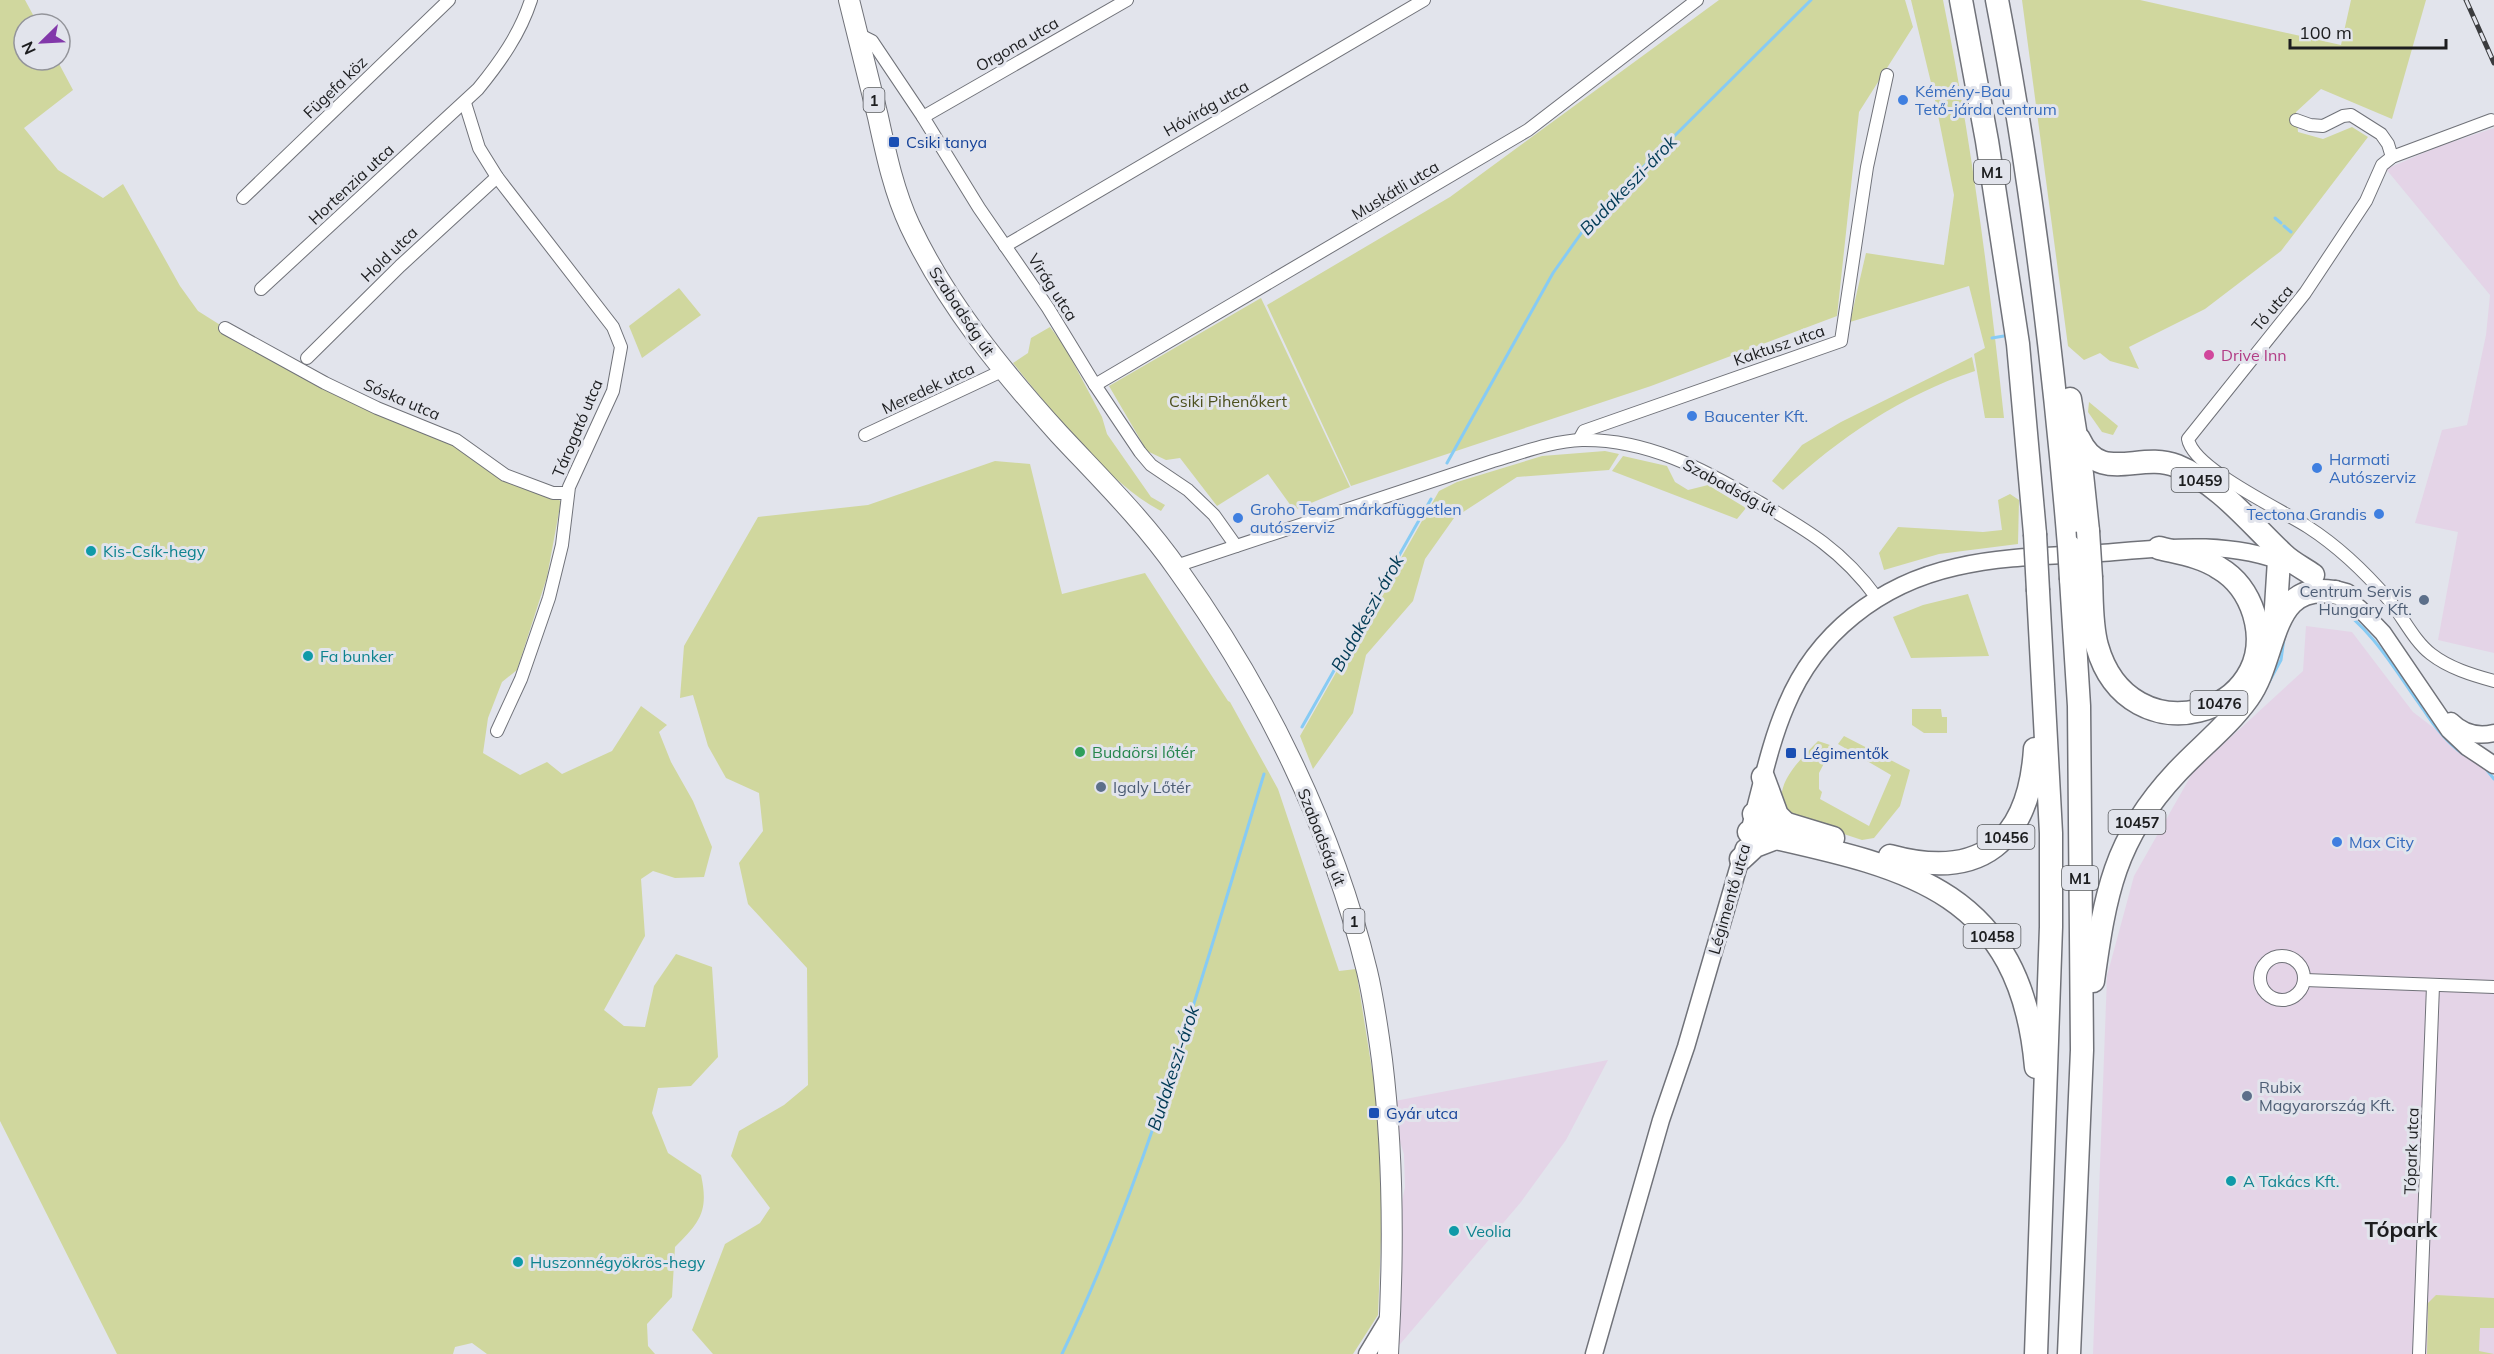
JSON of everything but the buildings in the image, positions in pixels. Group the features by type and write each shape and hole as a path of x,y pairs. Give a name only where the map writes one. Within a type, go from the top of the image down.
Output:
{"highway":[{"name":"M1","path":"1961,0 1991,163 2019,352 2039,600 2051,833 2051,927 2036,1354"},
{"name":"M1","path":"1997,0 2054,343 2078,532"},
{"name":"10476","path":"2054,343 2075,429 2081,578 2096,644 2106,669 2118,687 2140,705 2158,711 2182,714 2212,706 2229,696 2251,668 2257,639 2252,606 2240,586 2220,568 2196,557 2159,548"},
{"name":"10459","path":"2075,429 2084,449 2098,463 2114,465 2154,460 2177,466 2188,472 2246,514 2284,555 2313,575"},
{"name":"10457","path":"2275,633 2279,560"},
{"name":"M1","path":"2069,1354 2082,1050 2079,705 2081,578"},
{"name":"10457","path":"2082,1050 2102,915 2123,848 2137,823 2155,797 2248,698 2262,672 2286,606 2299,596 2312,591 2322,590 2346,596"},
{"name":"10456","path":"1751,823 1938,865 1964,861 2005,838 2021,816 2034,773 2039,600"},
{"path":"1741,859 1755,846 1780,831 1777,815 1763,777"},
{"name":"10458","path":"1780,831 1877,864 1947,894 1995,940 2017,977 2028,1011 2035,1057 2044,1167"}],"main road":[{"name":"Szabadság út","path":"849,0 891,172 909,223 929,264 954,306 1004,370 1138,519 1176,566 1232,651 1276,730 1327,845 1368,974 1387,1100 1393,1206 1390,1316"},
{"name":"Légimentő utca","path":"1594,1354 1661,1120 1686,1047 1763,777 1786,705 1814,656 1832,634 1877,598 1955,567 1999,560 2159,548 2213,547 2279,560 2313,575 2346,596 2383,633 2429,698"},
{"path":"2429,698 2463,730 2480,735 2494,734"},
{"path":"2429,698 2443,723 2456,738 2494,765"},
{"path":"1367,1354 1390,1316"},
{"name":"1","path":"1388,1354 1390,1316"}],"street":[{"name":"Fügefa köz","path":"243,198 449,0"},
{"name":"Hortenzia utca","path":"261,289 465,103 505,53 523,24 531,0"},
{"name":"Orgona utca","path":"923,117 1127,0"},
{"name":"Hóvirág utca","path":"1005,246 1424,0"},
{"name":"Muskátli utca","path":"1095,386 1528,130 1697,0"},
{"name":"Virág utca","path":"858,34 872,41 923,117 979,208 1048,308 1095,386 1151,465 1188,490 1214,515 1236,546"},
{"name":"Kaktusz utca","path":"1579,440 1584,431 1842,341 1867,167 1887,75"},
{"name":"Tárogató utca","path":"465,103 479,148 497,177 613,327 621,347 614,391 568,493 562,545 549,598 525,669 498,731"},
{"path":"2296,120 2310,125 2323,126 2343,116 2351,115 2380,134 2388,144 2392,157 2491,120"},
{"name":"Tó utca","path":"2392,157 2382,165 2366,201 2305,293 2190,435 2189,442 2198,456 2216,471 2308,527 2348,557 2388,599 2431,654 2466,673 2494,681"},
{"name":"Hold utca","path":"307,358 400,266 497,177"},
{"name":"Sóska utca","path":"225,328 325,383 377,408 456,440 506,475 553,493 568,493"},
{"name":"Meredek utca","path":"865,435 1004,370"},
{"name":"Szabadság út","path":"1176,566 1493,461 1545,446 1579,440 1604,441 1631,445 1683,460 1708,471 1814,534 1848,563 1877,598"},
{"path":"2305,980 2494,987"},
{"name":"Tópark utca","path":"2419,1354 2433,986"}],"shaded area":[{"path":"2494,128 2494,653 2438,640 2458,532 2415,523 2442,430 2467,425 2486,335 2490,295 2386,169 2440,146"},
{"path":"2306,626 2352,632 2413,712 2489,770 2494,779 2494,1354 2093,1354 2107,976 2134,876 2193,772 2303,671"},
{"path":"1608,1060 1566,1140 1521,1202 1396,1349 1401,1206 1405,1187 1404,1154 1399,1139 1395,1101"}],"green space":[{"path":"0,0 25,0 32,12 12,12 12,72 63,72 73,90 24,128 58,170 103,198 123,184 180,286 198,311 225,328 463,447 495,473 561,501 547,577 517,670 502,682 488,718 483,753 520,775 547,762 562,774 612,751 641,706 667,725 659,732 671,762 693,801 712,847 704,877 675,878 653,871 641,879 645,936 604,1010 624,1026 645,1027 654,986 676,954 712,967 718,1057 691,1086 658,1088 652,1113 668,1153 701,1175 704,1198 696,1223 675,1247 672,1297 647,1324 648,1346 655,1354 487,1354 472,1343 455,1347 453,1354 117,1354 0,1121"},
{"path":"1719,0 1905,0 1913,27 1859,112 1837,316 1651,386 1351,486 1267,305 1450,197"},
{"path":"1911,0 1943,0 1978,208 2004,418 1985,418 1974,354 1985,348 1969,286 1850,322 1866,253 1944,265 1954,195 1934,95"},
{"path":"2022,0 2140,0 2341,45 2351,0 2426,0 2392,119 2321,89 2296,112 2298,132 2323,139 2352,127 2368,137 2281,251 2205,309 2129,347 2139,369 2110,361 2100,353 2084,360 2068,346"},
{"path":"679,288 701,315 642,358 629,326"},
{"name":"Csiki Pihenőkert","path":"1261,298 1350,487 1294,510 1268,474 1217,506 1180,458 1166,460 1147,451 1109,386"},
{"path":"1050,327 1065,347 1102,417 1107,434 1151,497 1165,505 1161,511 1141,499 1101,465 1062,423 1013,363 1028,353 1031,338"},
{"path":"1972,357 1975,371 1922,392 1897,405 1826,453 1783,490 1772,481 1802,445 1841,422"},
{"path":"2089,402 2118,426 2113,435 2102,432 2088,412"},
{"path":"1605,451 1619,454 1609,470 1517,477 1454,518 1425,559 1413,601 1366,655 1353,713 1313,769 1300,736 1439,491 1457,482 1542,456"},
{"path":"1623,456 1667,466 1675,482 1688,490 1708,485 1746,508 1737,519 1612,471"},
{"path":"995,461 1030,464 1062,594 1145,573 1230,702 1278,789 1339,971 1356,969 1382,1133 1383,1189 1378,1315 1353,1354 713,1354 692,1330 725,1244 760,1223 770,1208 731,1156 739,1131 784,1105 808,1085 807,968 748,904 739,863 763,831 759,793 726,778 708,746 693,695 680,698 684,646 758,517 868,505"},
{"path":"2010,494 2019,500 2018,544 1939,554 1884,570 1879,553 1898,527 1983,532 2002,530 1998,500"},
{"path":"1968,594 1989,656 1911,658 1893,617 1923,605"},
{"path":"1912,709 1941,709 1942,717 1947,717 1947,733 1924,733 1912,725"},
{"path":"1844,736 1910,770 1900,806 1874,838 1862,840 1792,817 1784,807 1783,787 1788,777 1802,757 1818,741 1833,746 1819,773 1819,789 1822,792 1820,799 1869,826 1891,775 1838,744"},
{"path":"2436,1295 2494,1298 2494,1328 2480,1328 2479,1351 2494,1354 2427,1354 2428,1303"}],"waterway":[{"name":"Budakeszi-árok","path":"1447,463 1553,273 1592,218 1811,0"},
{"path":"2275,218 2281,223"},
{"path":"2284,226 2291,232"},
{"path":"1992,338 2004,336"},
{"name":"Budakeszi-árok","path":"1302,727 1431,499"},
{"path":"2333,603 2372,638 2436,728 2463,754"},
{"path":"2269,682 2281,660 2284,638"},
{"path":"2486,769 2494,779"},
{"name":"Budakeszi-árok","path":"1062,1354 1093,1284 1149,1141 1174,1068 1264,774"}],"railway":[{"path":"2466,0 2494,63"}],"place":[{"name":"Kémény-Bau Tető-járda centrum","path":"1903,100"},
{"name":"Csiki tanya","path":"894,142"},
{"name":"Drive Inn","path":"2209,355"},
{"name":"Baucenter Kft.","path":"1692,416"},
{"name":"Harmati Autószerviz","path":"2317,468"},
{"name":"Tectona Grandis","path":"2379,514"},
{"name":"Groho Team márkafüggetlen autószerviz","path":"1238,518"},
{"name":"Kis-Csík-hegy","path":"91,551"},
{"name":"Centrum Servis Hungary Kft.","path":"2424,600"},
{"name":"Fa bunker","path":"308,656"},
{"name":"Budaörsi lőtér","path":"1080,752"},
{"name":"Légimentők","path":"1791,753"},
{"name":"Igaly Lőtér","path":"1101,787"},
{"name":"Max City","path":"2337,842"},
{"name":"Rubix Magyarország Kft.","path":"2247,1096"},
{"name":"Gyár utca","path":"1374,1113"},
{"name":"A Takács Kft.","path":"2231,1181"},
{"name":"Veolia","path":"1454,1231"},
{"name":"Huszonnégyökrös-hegy","path":"518,1262"}],"district":[{"name":"Tópark","path":"2401,1229"}]}
